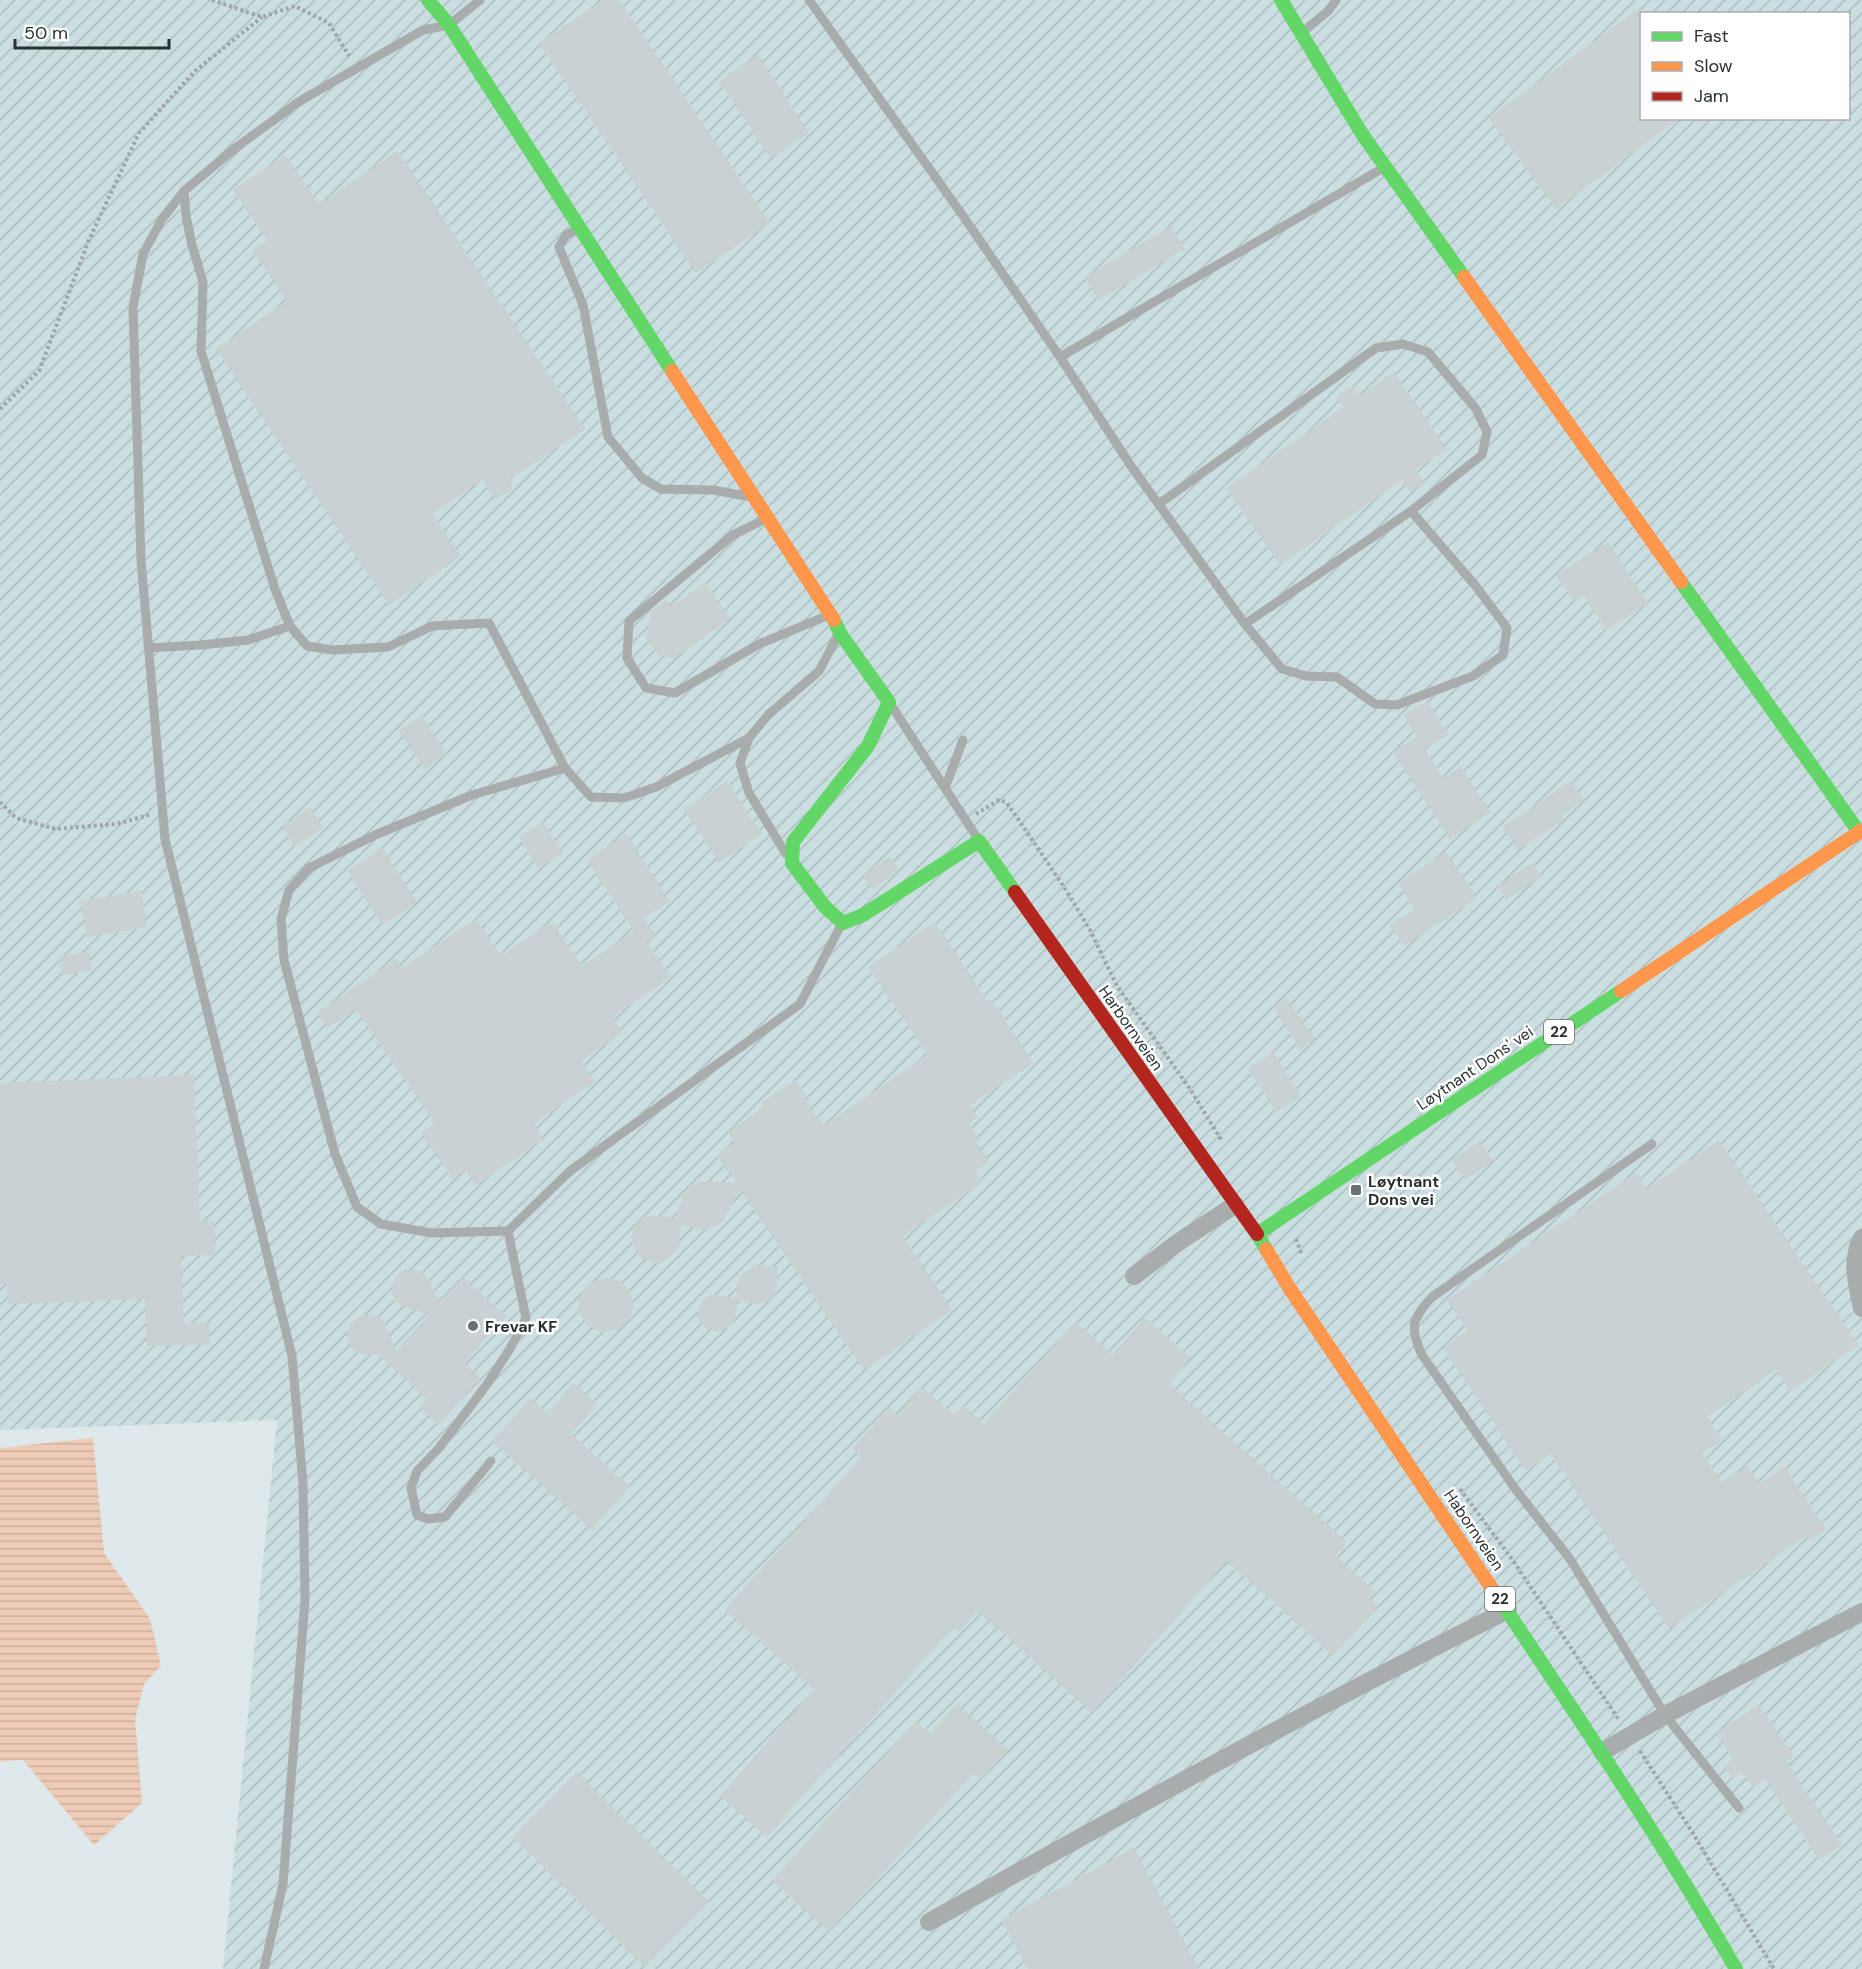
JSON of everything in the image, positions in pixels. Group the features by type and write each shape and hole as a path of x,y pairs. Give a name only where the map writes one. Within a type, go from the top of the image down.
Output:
{"main road":[{"path":"428,0 449,25 831,614 840,633 889,702 868,746 793,842 792,863 825,907 843,923 863,915 979,842"},
{"path":"1281,0 1362,134 1385,167 1861,831"},
{"name":"Løytnant Dons' vei","path":"1257,1234 1861,831"},
{"name":"Harbornveien","path":"979,842 1257,1234"},
{"name":"Habornveien","path":"1257,1234 1290,1289 1602,1752 1687,1885 1736,1969"}],"street":[{"path":"1134,1276 1199,1228 1235,1205"},
{"path":"1862,1238 1857,1247 1856,1280 1862,1308"},
{"path":"929,1922 1251,1745 1437,1645 1508,1610"},
{"path":"1602,1752 1665,1715 1862,1612"}],"lane":[{"path":"264,1969 283,1884 305,1600 303,1483 296,1390 292,1356 165,839 141,560 133,307 142,254 162,219 184,191 234,149 300,101 423,30 449,25 480,0"},
{"path":"809,0 961,213 1060,357 1131,466 1245,624 1282,669 1306,676 1337,677 1375,704 1397,705 1473,676 1503,655 1507,628 1475,585 1411,511"},
{"path":"1302,32 1328,11 1336,0"},
{"path":"1060,357 1385,167"},
{"path":"184,191 192,245 203,282 201,351 275,589 290,626 307,646 332,650 387,647 432,626 489,623 566,768 591,796 624,798 656,787 749,738"},
{"path":"580,228 566,235 559,247 583,305 608,437 642,478 661,489 712,490 754,498"},
{"path":"1159,504 1376,348 1403,344 1428,352 1476,409 1487,432 1482,454 1411,511 1245,624"},
{"path":"767,518 734,535 629,621 627,658 646,688 675,693 759,644 831,614"},
{"path":"148,648 248,640 290,626"},
{"path":"792,863 749,793 741,763 749,738 768,715 819,671 840,633"},
{"path":"889,702 979,842"},
{"path":"945,788 963,740"},
{"path":"566,768 472,795 375,835 309,868 290,890 281,919 284,960 335,1154 357,1207 381,1224 432,1233 508,1231 570,1171 800,1004 843,923"},
{"path":"1652,1144 1432,1297 1419,1312 1413,1325 1414,1339 1422,1355 1516,1490 1570,1559 1665,1715 1739,1808"},
{"path":"491,1461 445,1516 428,1519 417,1515 411,1488 417,1471 440,1448 488,1383 526,1318 508,1231"}],"path":[{"path":"212,0 262,17"},
{"path":"0,409 39,371 89,240 139,134 195,71 262,17 296,6 329,23 356,67"},
{"path":"966,821 999,800 1006,802 1064,886 1090,930 1117,986 1190,1089 1223,1144"},
{"path":"0,802 16,818 56,829 116,824 161,811"}],"shaded area":[{"path":"0,0 1862,0 1862,1969 223,1969 277,1420 0,1430"},
{"path":"93,1438 104,1553 150,1619 161,1666 144,1684 135,1719 142,1803 94,1845 23,1760 0,1763 0,1448"}],"building":[{"path":"603,0 619,0 770,223 696,273 539,43"},
{"path":"1641,7 1640,120 1677,120 1556,209 1489,118"},
{"path":"758,55 809,133 770,158 719,81"},
{"path":"398,151 585,429 508,481 513,488 495,500 482,480 432,514 461,556 389,605 216,349 287,301 252,250 267,240 233,190 285,155 319,204"},
{"path":"1171,226 1185,249 1098,300 1085,277"},
{"path":"1394,372 1447,449 1415,470 1424,483 1410,492 1402,480 1280,565 1226,488 1344,407 1336,397 1352,386 1359,396"},
{"path":"1608,542 1648,604 1606,630 1584,595 1574,602 1556,575"},
{"path":"706,583 730,619 674,658 659,656 646,637 652,611 665,600 670,607"},
{"path":"1428,701 1448,735 1424,749 1404,715"},
{"path":"422,716 447,754 424,769 399,731"},
{"path":"1417,737 1443,779 1461,767 1490,812 1450,839 1393,752"},
{"path":"727,781 762,834 719,863 684,809"},
{"path":"1571,781 1584,800 1562,815 1565,819 1518,850 1503,827"},
{"path":"310,808 323,828 295,846 282,826"},
{"path":"543,822 563,853 538,868 519,837"},
{"path":"626,834 670,901 644,918 656,936 647,942 671,977 613,1017 623,1032 581,1060 595,1082 534,1123 544,1139 476,1185 466,1170 452,1179 421,1133 435,1123 356,1009 328,1028 317,1013 396,959 402,968 476,919 501,956 549,923 551,925 553,923 582,966 634,931 587,860"},
{"path":"382,848 417,902 383,925 347,871"},
{"path":"1446,852 1477,898 1404,946 1390,925 1415,909 1398,883"},
{"path":"890,857 899,871 872,889 863,875"},
{"path":"1532,863 1541,877 1506,900 1497,886"},
{"path":"141,891 147,927 87,937 80,901"},
{"path":"935,922 987,1001 991,999 1033,1063 970,1105 978,1117 968,1123 979,1140 976,1142 989,1162 976,1171 983,1182 903,1236 952,1310 864,1370 740,1189 719,1225 704,1230 681,1225 679,1245 675,1253 663,1262 655,1263 640,1257 632,1244 631,1236 634,1228 645,1217 661,1215 675,1220 683,1195 694,1184 701,1181 736,1183 717,1155 735,1142 728,1132 764,1107 761,1103 795,1080 823,1126 928,1055 868,967"},
{"path":"89,951 92,970 62,975 59,957"},
{"path":"1287,998 1315,1039 1301,1049 1273,1007"},
{"path":"1273,1052 1301,1096 1276,1112 1248,1068"},
{"path":"194,1075 200,1221 214,1220 215,1255 181,1256 184,1324 209,1323 210,1344 147,1346 145,1299 8,1304 7,1284 0,1284 0,1083"},
{"path":"1719,1140 1858,1345 1790,1391 1776,1370 1707,1417 1722,1440 1702,1453 1722,1482 1747,1466 1759,1484 1784,1467 1826,1529 1809,1541 1806,1536 1669,1629 1551,1454 1526,1471 1476,1397 1443,1348 1468,1331 1447,1300 1633,1175 1637,1174 1647,1189"},
{"path":"1480,1141 1493,1161 1465,1180 1452,1160"},
{"path":"755,1266 778,1267 774,1296 769,1301 757,1304 737,1300 736,1318 729,1328 717,1332 705,1328 698,1317 703,1300 714,1294 735,1299 740,1277"},
{"path":"406,1269 421,1271 426,1276 440,1303 463,1277 506,1316 464,1363 481,1378 438,1425 419,1407 427,1399 379,1355 364,1355 357,1352 348,1340 347,1332 350,1324 363,1315 371,1315 383,1320 396,1351 429,1315 397,1304 391,1286 399,1272"},
{"path":"606,1278 616,1280 625,1286 631,1295 633,1305 631,1315 625,1324 616,1330 606,1332 596,1330 587,1324 581,1315 579,1305 581,1295 587,1286 596,1280"},
{"path":"1145,1318 1191,1358 1169,1384 1347,1542 1335,1556 1376,1592 1370,1599 1378,1607 1333,1655 1227,1561 1092,1713 978,1611 959,1632 953,1627 767,1837 720,1796 814,1689 725,1610 861,1457 852,1449 889,1408 897,1415 922,1387 954,1415 963,1405 984,1424 1075,1322 1112,1355"},
{"path":"574,1383 597,1404 571,1434 630,1487 592,1530 492,1441 530,1398 547,1413"},
{"path":"957,1704 1008,1750 981,1780 974,1773 829,1932 772,1880 916,1721 930,1734"},
{"path":"1759,1705 1794,1756 1786,1761 1842,1845 1819,1860 1765,1779 1753,1787 1742,1772 1732,1779 1724,1766 1733,1759 1716,1733"},
{"path":"577,1772 709,1902 645,1967 513,1837"},
{"path":"1134,1848 1199,1969 1028,1969 1001,1920"}],"traffic: fast":[{"path":"428,0 449,25 672,371"},
{"path":"1281,0 1362,134 1464,277"},
{"path":"1681,582 1859,832"},
{"path":"834,620 840,633 889,702 868,746 793,842 792,863 825,907 843,923 863,915 979,841 1015,892"},
{"path":"1266,1249 1257,1234 1621,991"},
{"path":"1501,1602 1651,1829 1736,1969"}],"traffic: slow":[{"path":"1464,277 1681,582"},
{"path":"672,371 834,620"},
{"path":"1621,991 1862,830"},
{"path":"1266,1249 1290,1289 1501,1602"}],"traffic: jam":[{"path":"1015,892 1257,1234"}],"place":[{"name":"Løytnant Dons vei","path":"1356,1190"},
{"name":"Frevar KF","path":"473,1326"}]}
